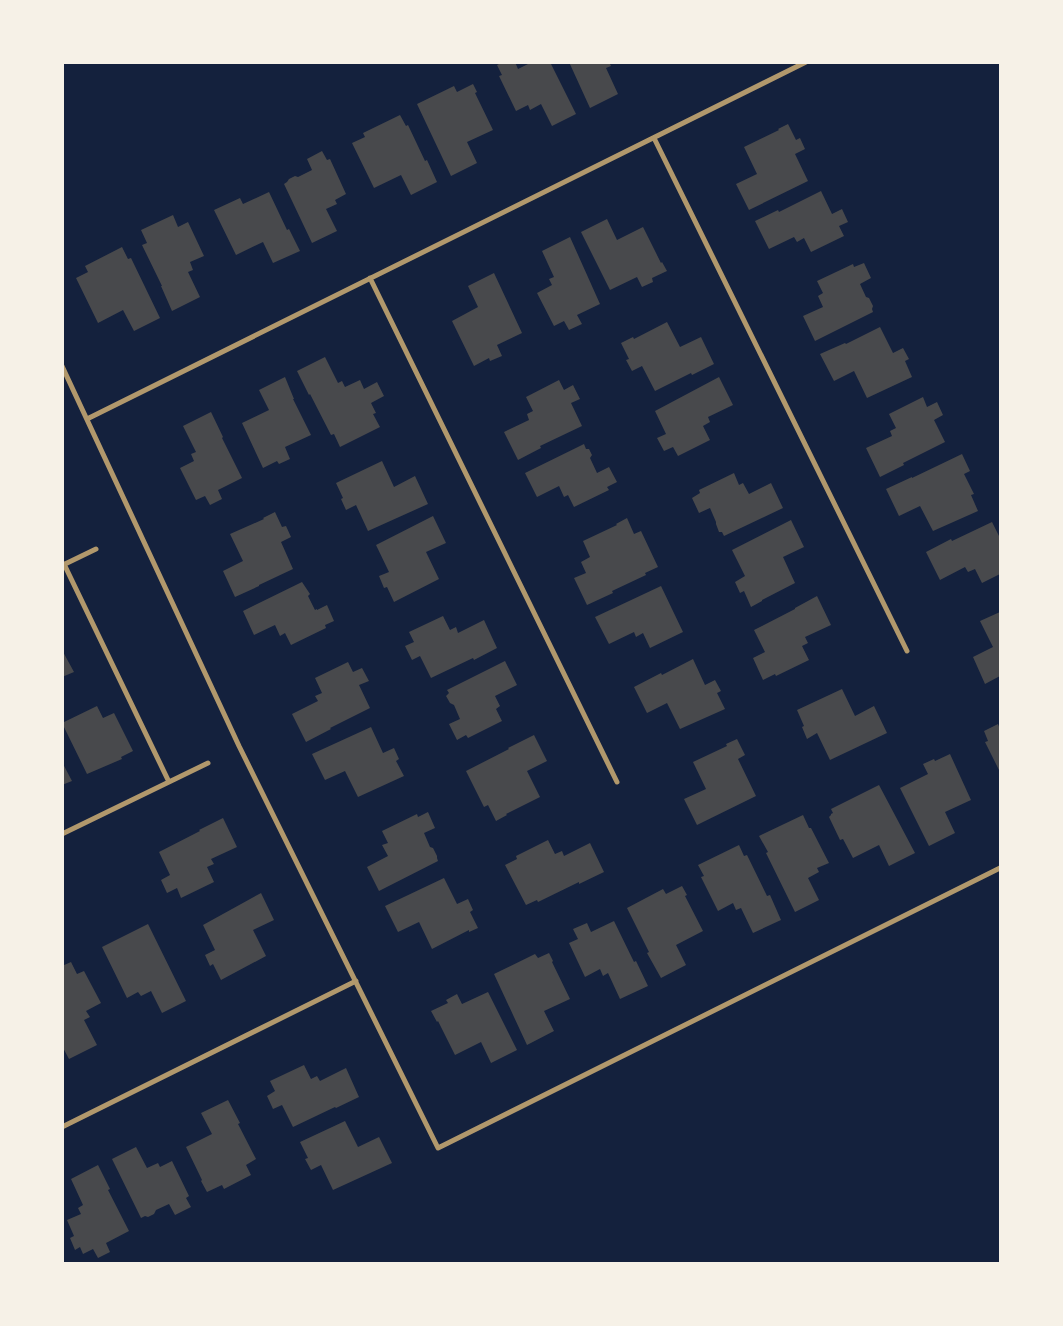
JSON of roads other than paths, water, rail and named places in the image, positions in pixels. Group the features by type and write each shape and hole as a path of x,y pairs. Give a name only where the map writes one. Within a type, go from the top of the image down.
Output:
{"street":[{"path":"87,418 806,62"},
{"path":"654,138 907,651"},
{"path":"370,278 617,782"},
{"path":"62,366 239,746 438,1148 1000,868"},
{"path":"96,549 63,565 169,782"},
{"path":"62,834 208,762"},
{"path":"62,1127 356,981"}]}
